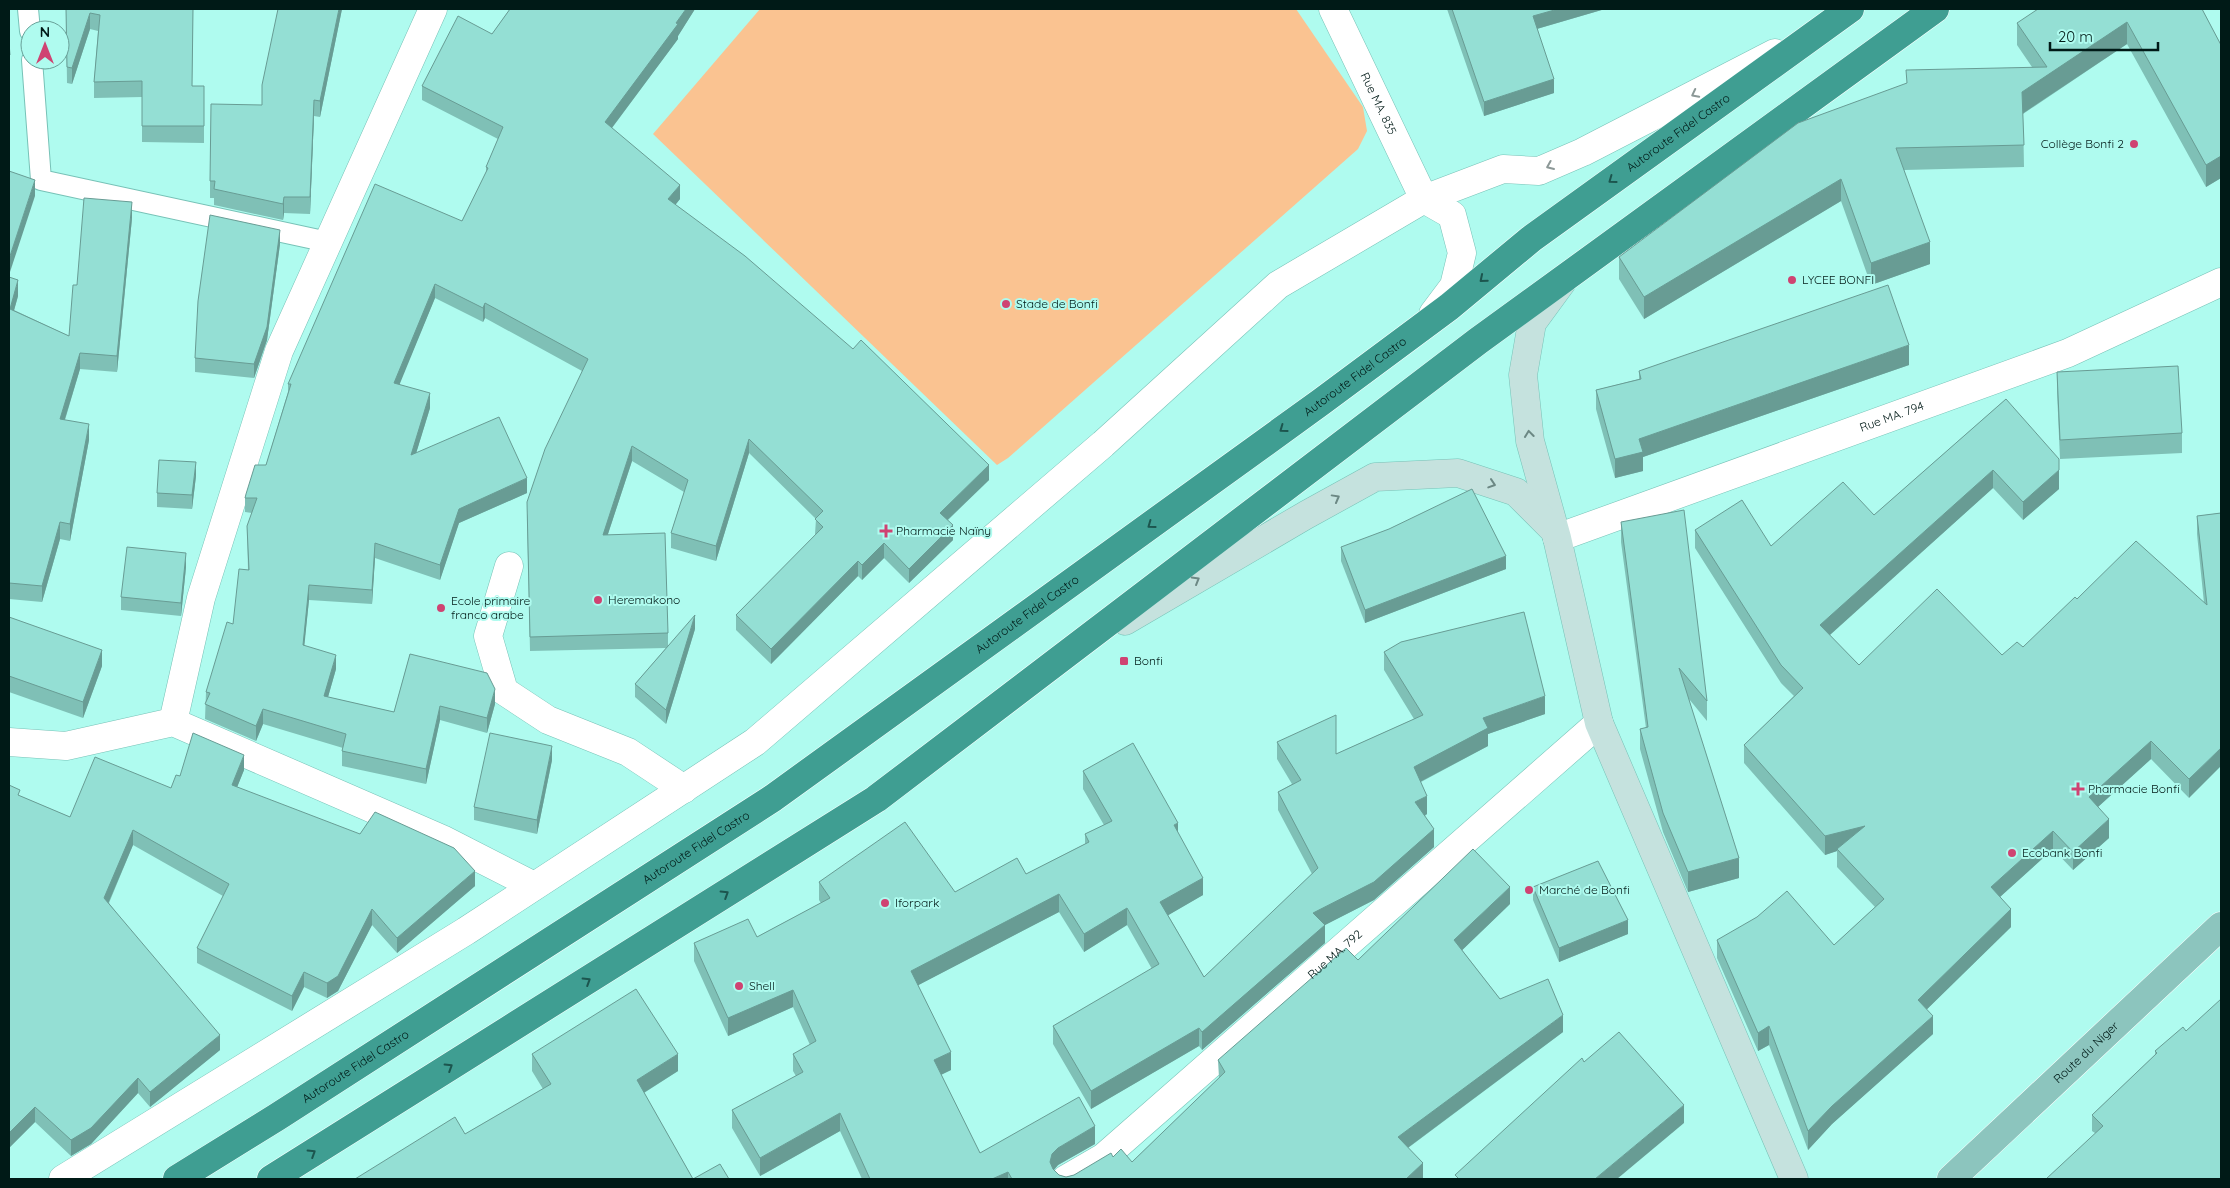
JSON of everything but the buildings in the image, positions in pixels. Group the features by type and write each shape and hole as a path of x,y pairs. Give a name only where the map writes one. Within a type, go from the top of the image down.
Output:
{"highway":[{"name":"Autoroute Fidel Castro","path":"177,1179 277,1117 773,798 1313,408 1426,324 1530,239 1850,9"},
{"path":"270,1179 876,799 1478,341 1935,9"}],"main road":[{"name":"Route du Niger","path":"1951,1179 2221,926"}],"street":[{"path":"173,722 201,598 279,351 433,9"},
{"name":"Rue MA. 835","path":"1333,9 1424,199"},
{"path":"63,1179 466,931 755,742 1103,444 1278,285 1424,199 1503,170 1539,171 1565,160 1816,32"},
{"path":"1424,199 1452,215 1462,253 1454,286 1426,324"},
{"path":"1564,279 1532,323 1523,375 1530,441 1556,534 1599,723 1794,1179"},
{"name":"Rue MA. 794","path":"1556,534 2068,353 2221,282"},
{"path":"1063,657 1306,515 1375,477 1458,472 1516,492 1556,534"},
{"path":"509,566 488,636 504,691 548,720 628,752 684,789"},
{"path":"9,742 66,746 173,722 442,839 534,886"},
{"name":"Rue MA. 792","path":"1066,1179 1104,1157 1599,723"}],"lane":[{"path":"33,70 41,180 328,242"}],"shaded area":[{"name":"Stade de Bonfi","path":"760,9 1296,9 1363,107 1367,131 1358,149 1008,458 997,465 653,134"}],"place":[{"name":"Collège Bonfi 2","path":"2134,144"},
{"name":"LYCEE BONFI","path":"1792,280"},
{"name":"Stade de Bonfi","path":"1006,304"},
{"name":"Pharmacie Naïny","path":"886,531"},
{"name":"Heremakono","path":"598,600"},
{"name":"Ecole primaire franco arabe","path":"441,608"},
{"name":"Bonfi","path":"1124,661"},
{"name":"Pharmacie Bonfi","path":"2078,789"},
{"name":"Ecobank Bonfi","path":"2012,853"},
{"name":"Marché de Bonfi","path":"1529,890"},
{"name":"Iforpark","path":"885,903"},
{"name":"Shell","path":"739,986"}]}
